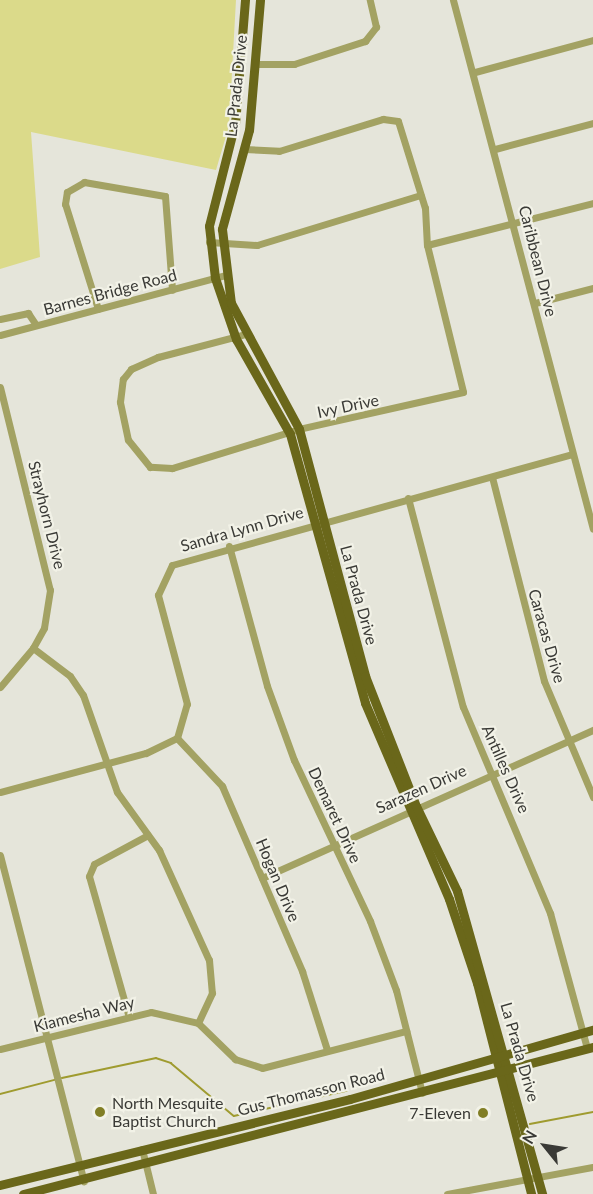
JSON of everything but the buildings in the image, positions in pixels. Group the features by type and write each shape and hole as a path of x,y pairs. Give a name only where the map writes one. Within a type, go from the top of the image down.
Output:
{"main road":[{"name":"La Prada Drive","path":"245,0 236,115 214,188 208,242 215,278 236,339 269,395 295,432 313,523 365,703 412,807"},
{"name":"La Prada Drive","path":"260,0 251,113 244,148 227,195 222,243 226,275 245,334 279,391 295,432 324,521 365,676 412,807 479,975 504,1070 542,1194"},
{"path":"236,115 251,113"},
{"path":"269,395 279,391"},
{"name":"Gus Thomasson Road","path":"0,1185 417,1080 593,1030"},
{"name":"Gus Thomasson Road","path":"23,1194 590,1048"},
{"name":"La Prada Drive","path":"504,1070 531,1194"}],"street":[{"path":"255,64 294,64 365,41 376,27 370,0"},
{"name":"Caribbean Drive","path":"453,0 475,72 593,529"},
{"path":"475,72 593,40"},
{"name":"Ivy Drive","path":"244,148 279,151 357,128 398,121 422,195 427,245 463,392 295,432 160,470 133,451 120,402 130,369 236,339 245,334"},
{"path":"495,149 593,123"},
{"path":"98,309 65,204 67,192 84,182 165,196 172,290"},
{"path":"208,242 257,245 422,195"},
{"path":"427,245 514,220 593,203"},
{"name":"Barnes Bridge Road","path":"0,335 226,275"},
{"path":"535,303 593,288"},
{"path":"0,319 28,313 36,325"},
{"name":"Strayhorn Drive","path":"0,387 48,572 49,605 33,648 0,687"},
{"name":"Sandra Lynn Drive","path":"177,738 187,709 159,587 172,565 229,546 572,454"},
{"name":"Caracas Drive","path":"492,477 544,681 593,797"},
{"name":"Antilles Drive","path":"408,498 463,707 493,771 550,913 582,1033 590,1048"},
{"name":"Demaret Drive","path":"229,546 267,686 294,760 370,921 406,1031 422,1093"},
{"path":"33,648 70,676 83,695 105,764 117,792 148,835 213,971 212,993 198,1023"},
{"name":"Sarazen Drive","path":"262,878 412,807 567,738 593,730"},
{"path":"0,792 105,764 177,738"},
{"name":"Hogan Drive","path":"177,738 222,786 262,878 327,1050"},
{"path":"128,1014 89,876 94,864 148,835"},
{"path":"0,855 84,1180"},
{"name":"Kiamesha Way","path":"0,1050 128,1014 173,1014 198,1023 235,1059 254,1067 406,1031"},
{"path":"142,1149 153,1194"},
{"path":"448,1194 593,1167"}],"shaded area":[{"path":"0,0 236,0 229,126 216,170 31,132 40,257 0,269"}],"waterway":[{"path":"62,1078 156,1058 171,1063 234,1116 346,1091"},
{"path":"0,1094 54,1080"},
{"path":"530,1124 593,1112"}],"place":[{"name":"North Mesquite Baptist Church","path":"100,1112"},
{"name":"7-Eleven","path":"483,1113"}]}
